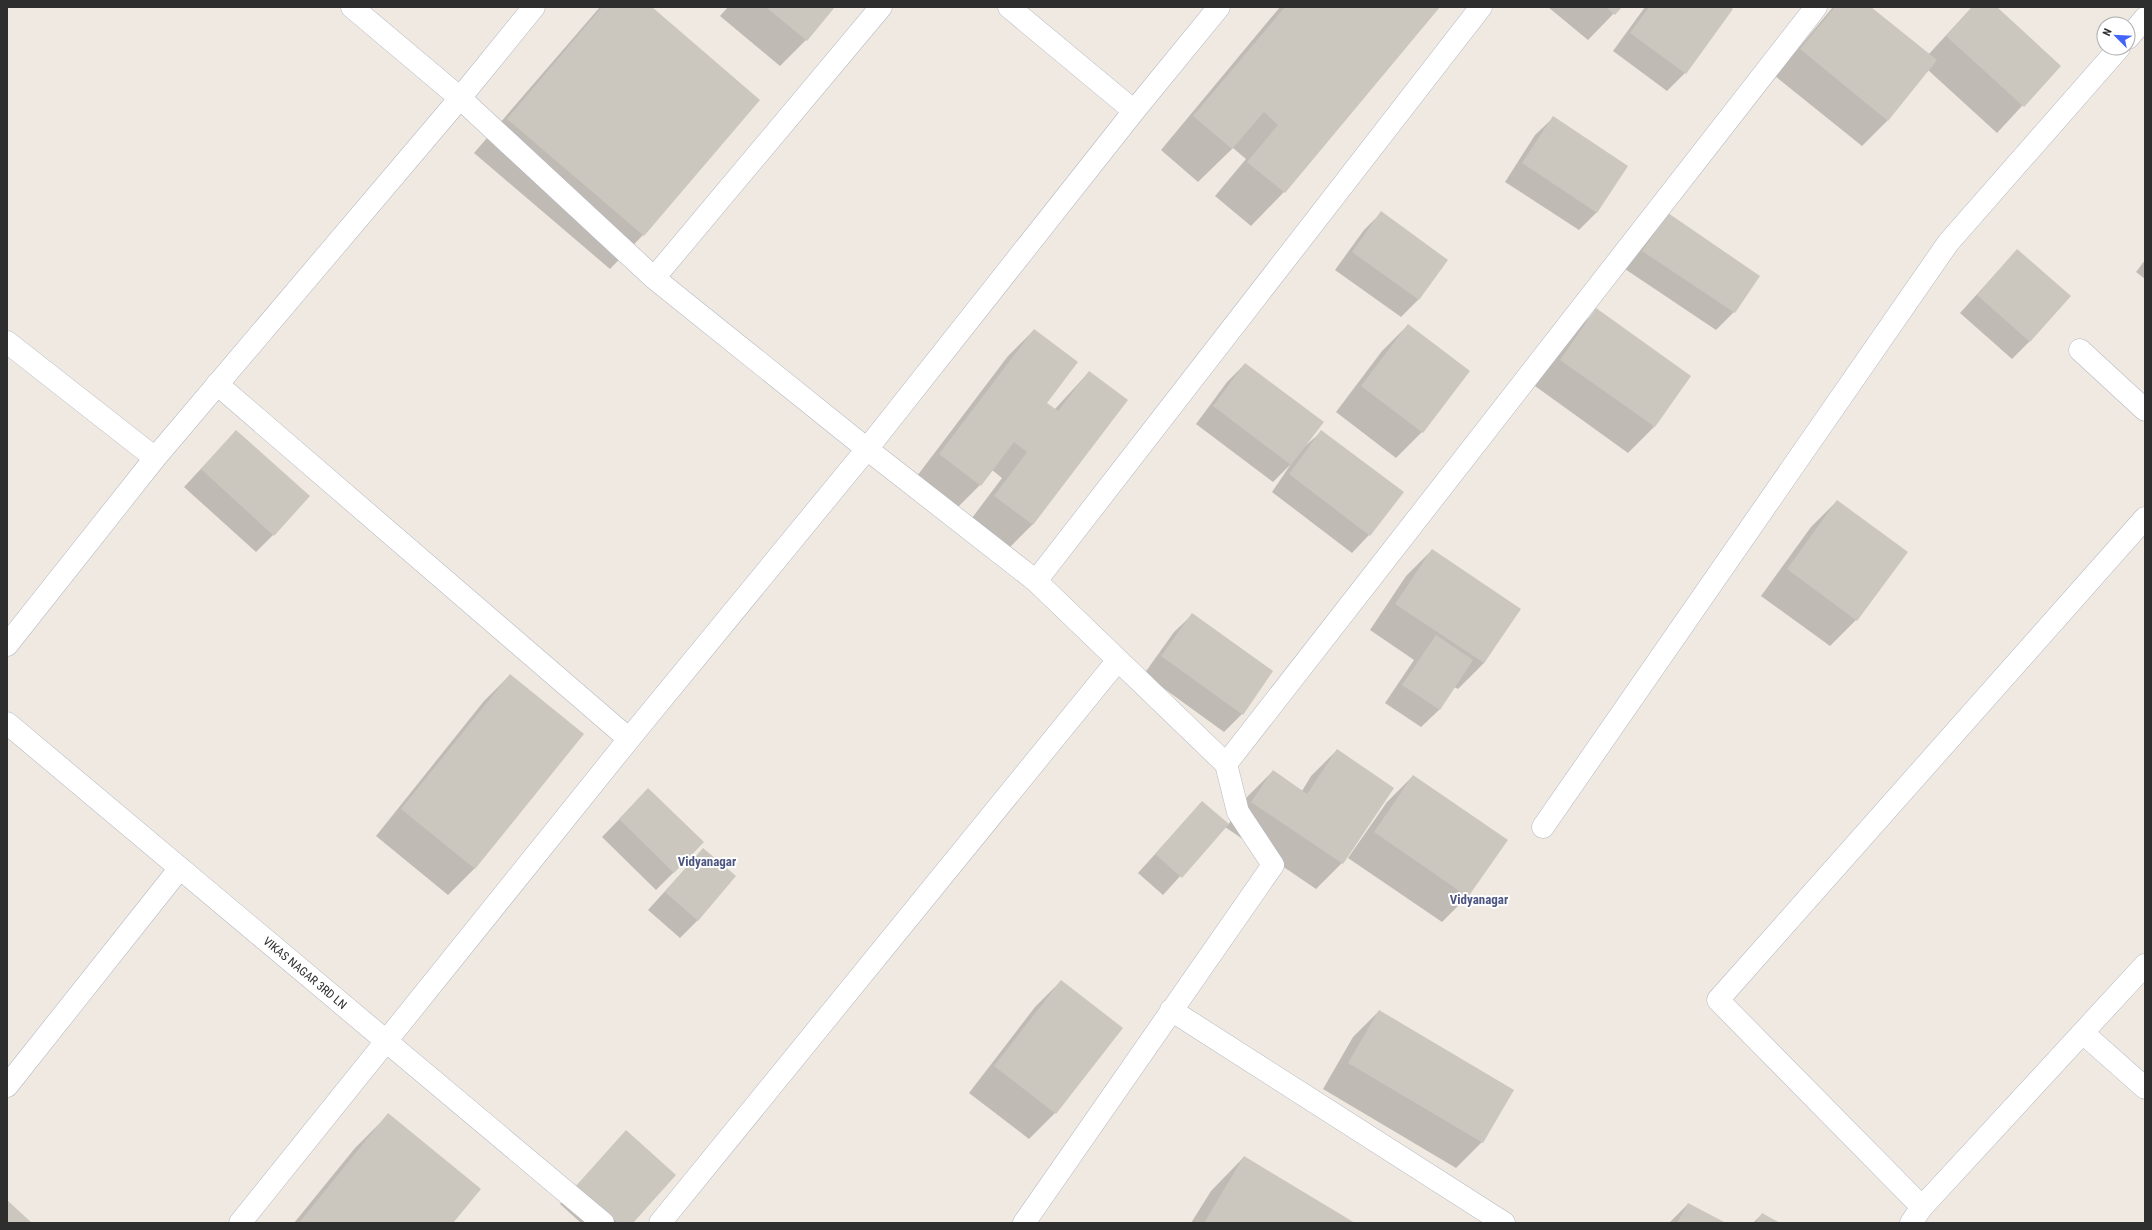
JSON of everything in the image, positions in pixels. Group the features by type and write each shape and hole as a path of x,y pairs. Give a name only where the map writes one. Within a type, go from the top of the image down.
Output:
{"street":[{"path":"352,7 460,98 654,278 867,450 1036,581 1226,764 1238,812 1273,865 1024,1223"},
{"path":"7,645 155,458 460,98 534,7"},
{"path":"654,278 881,7"},
{"path":"1009,7 1134,111"},
{"path":"240,1223 629,739 867,450 1134,111 1219,7"},
{"path":"1036,581 1481,7"},
{"path":"1226,764 1816,7"},
{"path":"2136,29 2145,18"},
{"path":"1543,827 1948,243 2112,56"},
{"path":"7,342 155,458"},
{"path":"2080,350 2145,410"},
{"path":"217,384 629,739"},
{"path":"2145,518 1718,1000 1916,1215 2145,965"},
{"path":"660,1223 1118,660"},
{"name":"VIKAS NAGAR 3RD LN","path":"7,723 603,1223"},
{"path":"7,1086 180,868"},
{"path":"1171,1010 1504,1223"},
{"path":"2083,1033 2145,1088"}],"building":[{"path":"602,7 652,7 760,100 644,236 507,119"},
{"path":"766,7 835,7 807,41"},
{"path":"1285,7 1440,7 1285,193 1247,162 1278,125 1264,112 1232,149 1193,116"},
{"path":"1606,7 1622,7 1615,15"},
{"path":"1649,7 1730,7 1733,9 1686,74 1630,33"},
{"path":"1835,7 1871,7 1937,60 1888,121 1800,49"},
{"path":"1972,7 1997,7 2061,66 2024,107 1946,36"},
{"path":"1553,116 1628,166 1597,213 1522,163"},
{"path":"1381,211 1448,260 1419,300 1352,252"},
{"path":"1668,213 1760,276 1735,313 1642,251"},
{"path":"2017,249 2071,296 2030,342 1977,295"},
{"path":"1596,308 1691,376 1655,427 1560,360"},
{"path":"1408,324 1470,371 1423,433 1361,386"},
{"path":"1034,329 1078,362 1047,403 1058,411 1089,371 1128,400 1033,525 994,496 1027,452 1014,442 981,486 939,454"},
{"path":"1245,363 1324,422 1291,465 1213,406"},
{"path":"236,430 310,496 274,536 201,469"},
{"path":"1321,430 1404,492 1370,536 1289,474"},
{"path":"1837,500 1908,552 1857,621 1787,569"},
{"path":"1432,549 1521,609 1484,663 1395,604"},
{"path":"1192,613 1273,671 1243,715 1161,656"},
{"path":"1436,635 1473,660 1440,710 1402,685"},
{"path":"510,674 584,734 475,869 401,809"},
{"path":"1337,749 1394,788 1343,864 1251,802 1273,770 1307,794"},
{"path":"1413,775 1508,840 1468,897 1374,832"},
{"path":"648,788 704,842 674,873 619,819"},
{"path":"1202,801 1229,824 1182,878 1155,854"},
{"path":"703,848 736,876 698,921 665,892"},
{"path":"1061,980 1123,1028 1056,1114 994,1066"},
{"path":"1379,1010 1514,1090 1483,1143 1348,1063"},
{"path":"388,1113 481,1189 453,1223 299,1223"},
{"path":"626,1130 676,1175 633,1223 618,1223 576,1186"},
{"path":"1244,1156 1355,1223 1204,1223"},
{"path":"7,1200 32,1223 7,1223"},
{"path":"1688,1203 1726,1223 1677,1223"},
{"path":"1762,1213 1780,1223 1756,1223"}],"district":[{"name":"Vidyanagar","path":"707,861"},
{"name":"Vidyanagar","path":"1479,899"}]}
